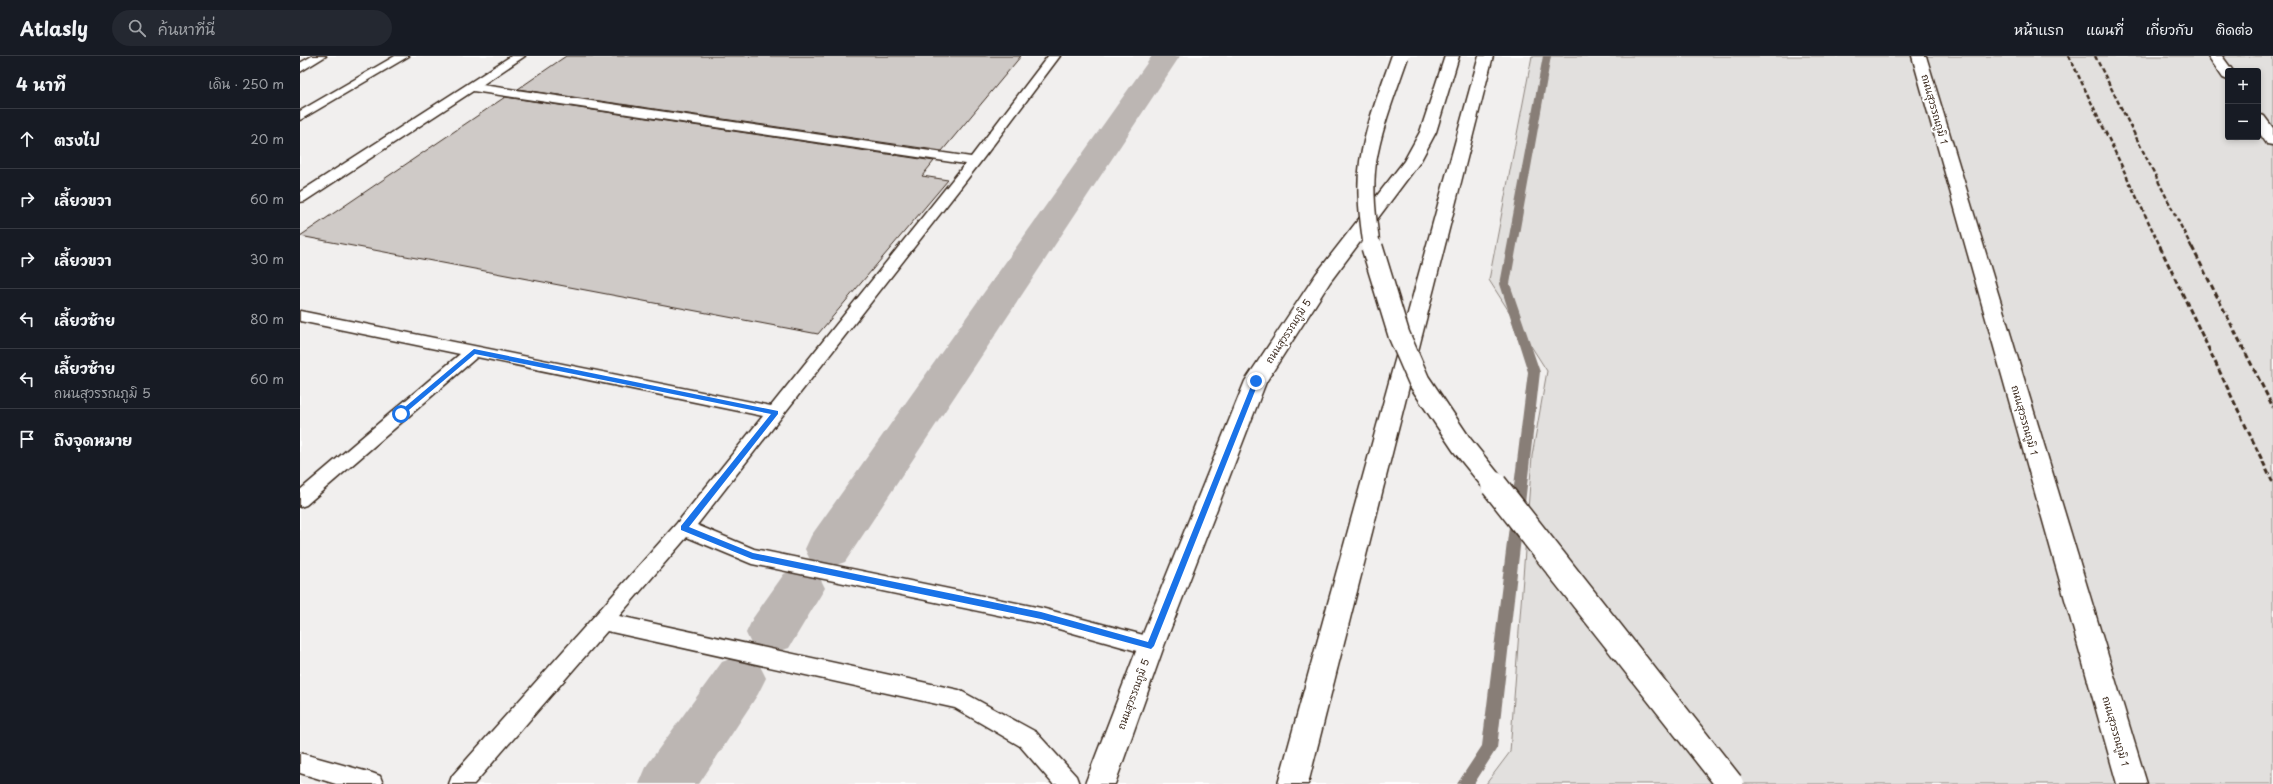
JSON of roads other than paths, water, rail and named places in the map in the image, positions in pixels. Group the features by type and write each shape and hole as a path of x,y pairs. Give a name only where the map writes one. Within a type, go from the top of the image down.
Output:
{"main road":[{"path":"1400,56 1377,121 1368,163 1367,201 1372,247 1399,335 1419,381 1462,445 1730,784"},
{"name":"ถนนสุวรรณภูมิ 5","path":"1100,784 1151,646 1256,381 1323,278 1412,162 1428,132 1452,56"},
{"path":"1293,784 1486,56"},
{"name":"ถนนสุวรรณภูมิ 1","path":"1919,56 2132,784"},
{"path":"2215,56 2225,71"},
{"path":"2261,123 2273,140"}],"lane":[{"path":"300,68 320,56"},
{"path":"300,116 402,56"},
{"path":"300,198 519,56"},
{"path":"460,784 601,621 684,528 974,161 1054,56"},
{"path":"472,87 974,161"},
{"path":"300,316 775,413"},
{"path":"300,500 474,351"},
{"path":"684,528 752,556 1041,616 1151,646"},
{"path":"601,621 959,699 1028,739 1068,784"},
{"path":"300,763 372,784"}],"waterway":[{"path":"828,549 1166,56"},
{"path":"1465,784 1489,748 1534,372 1505,284 1547,56"},
{"path":"771,633 801,588"},
{"path":"667,784 740,678"}],"railway":[{"path":"2069,56 2161,248"},
{"path":"2095,56 2192,248"},
{"path":"2160,247 2273,483"},
{"path":"2192,247 2273,407"}]}
